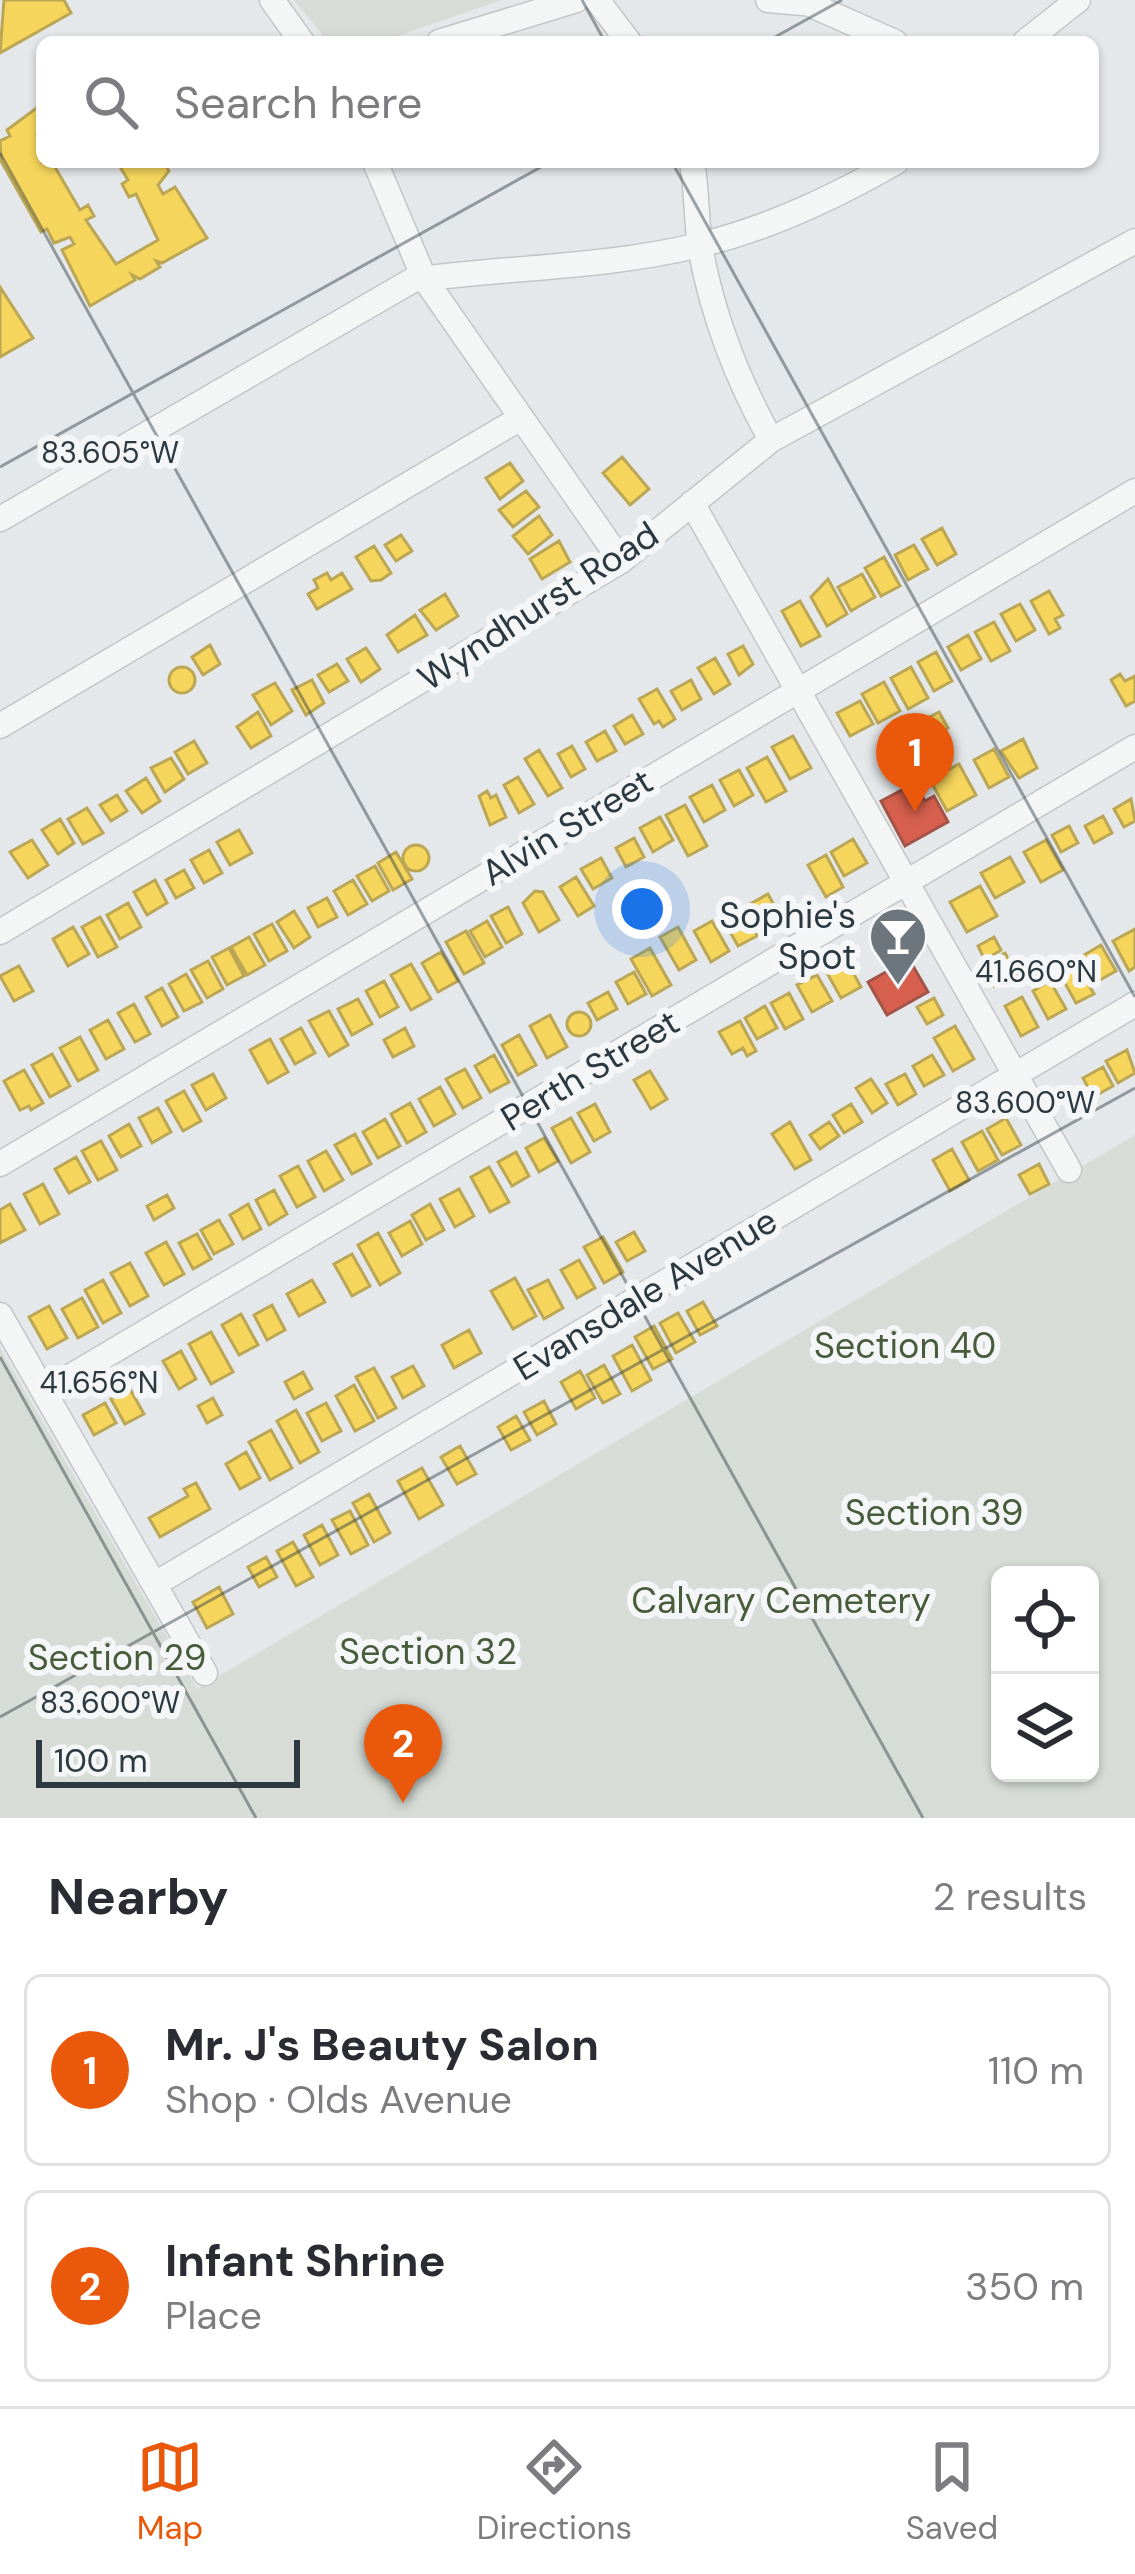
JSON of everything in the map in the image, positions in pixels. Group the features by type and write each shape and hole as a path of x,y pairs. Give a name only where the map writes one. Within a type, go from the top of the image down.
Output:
{"street":[{"path":"272,0 298,36"},
{"path":"459,36 576,0"},
{"path":"597,0 624,36"},
{"path":"768,0 802,1 881,36"},
{"path":"1028,36 1078,0"},
{"path":"378,168 424,278 621,561"},
{"path":"693,168 700,245 722,332 744,392 771,440"},
{"path":"0,519 386,293 424,278 470,269 611,261 700,245 800,211 884,168"},
{"name":"Wyndhurst Road","path":"0,932 621,561 771,440 1135,242"},
{"path":"0,726 519,419"},
{"name":"Alvin Street","path":"0,1164 1135,490"},
{"path":"692,503 1069,1170"},
{"name":"Perth Street","path":"44,1393 1135,747"},
{"name":"Evansdale Avenue","path":"155,1584 1135,1004"},
{"path":"0,1315 205,1672"}],"green space":[{"path":"294,0 502,0 397,36 323,36"},
{"name":"Calvary Cemetery","path":"1135,1135 1135,1818 0,1818 0,1348 197,1689"}],"building: Homes":[{"path":"4,0 64,0 71,13 0,53"},
{"path":"36,108 36,168 56,168 80,210 88,205 94,216 86,220 116,264 158,240 136,194 129,197 122,184 128,180 121,168 167,168 158,185 163,194 175,187 207,238 162,263 156,261 160,267 140,279 132,275 135,280 90,306 62,250 74,244 70,237 54,243 47,229 41,232 1,161 0,141 10,136 7,130"},
{"path":"0,287 33,338 0,357"},
{"path":"622,457 649,489 630,505 603,473"},
{"path":"510,463 523,481 500,499 486,478"},
{"path":"526,491 539,507 513,527 499,510"},
{"path":"539,516 552,535 528,554 513,536"},
{"path":"942,528 956,554 937,565 922,539"},
{"path":"401,535 412,551 396,561 385,545"},
{"path":"559,541 570,562 542,579 530,559"},
{"path":"914,545 928,569 908,580 895,555"},
{"path":"374,546 391,573 371,581 356,557"},
{"path":"884,557 900,586 881,596 865,568"},
{"path":"327,573 331,580 342,573 352,589 317,609 308,594 318,588 314,580"},
{"path":"862,574 875,597 851,611 838,587"},
{"path":"828,579 847,614 827,626 811,597"},
{"path":"1049,591 1063,615 1055,619 1060,628 1049,634 1031,601"},
{"path":"445,594 458,616 436,630 420,610"},
{"path":"800,601 820,636 801,646 782,611"},
{"path":"1020,604 1035,630 1016,641 1001,614"},
{"path":"415,615 427,635 398,652 387,635"},
{"path":"994,622 1010,651 991,661 975,632"},
{"path":"968,635 981,659 961,670 948,647"},
{"path":"210,645 220,664 203,675 192,657"},
{"path":"743,646 753,664 739,675 728,654"},
{"path":"366,648 380,669 361,682 347,659"},
{"path":"936,652 952,681 934,691 918,662"},
{"path":"715,658 730,684 714,694 698,668"},
{"path":"337,664 348,681 329,692 318,675"},
{"path":"182,667 195,680 182,693 169,680"},
{"path":"911,667 928,698 908,709 891,678"},
{"path":"1120,674 1125,681 1135,676 1135,701 1126,706 1111,680"},
{"path":"312,680 324,703 306,715 292,690"},
{"path":"691,680 701,699 682,710 671,691"},
{"path":"884,682 900,711 878,723 862,694"},
{"path":"275,683 292,711 271,725 253,695"},
{"path":"657,689 675,719 663,727 659,721 654,724 639,699"},
{"path":"860,701 873,724 850,736 837,713"},
{"path":"258,712 271,736 251,748 237,727"},
{"path":"939,712 948,728 934,736 924,720"},
{"path":"632,715 643,734 625,744 614,726"},
{"path":"605,731 616,751 597,761 586,742"},
{"path":"793,736 811,768 790,779 772,747"},
{"path":"1023,739 1037,768 1019,778 1001,751"},
{"path":"194,741 207,763 188,774 175,752"},
{"path":"572,746 585,769 571,777 558,754"},
{"path":"994,749 1009,777 989,788 974,760"},
{"path":"539,750 562,788 548,796 525,759"},
{"path":"767,757 786,791 766,802 747,768"},
{"path":"171,758 184,779 165,792 151,768"},
{"path":"959,764 976,795 947,811 930,780"},
{"path":"739,770 753,795 734,806 720,780"},
{"path":"518,777 534,804 519,813 504,785"},
{"path":"146,778 160,801 142,813 126,791"},
{"path":"712,785 725,810 704,822 690,797"},
{"path":"487,791 491,798 496,795 506,817 490,825 479,796"},
{"path":"117,795 127,811 111,821 100,805"},
{"path":"1131,799 1135,821 1124,827 1114,809"},
{"path":"685,805 707,846 688,856 666,815"},
{"path":"87,808 103,833 83,844 68,819"},
{"path":"1103,816 1112,833 1094,843 1085,826"},
{"path":"660,817 673,840 653,852 640,828"},
{"path":"60,819 74,843 58,854 42,830"},
{"path":"1069,826 1078,843 1061,852 1052,835"},
{"path":"239,830 252,853 230,865 217,842"},
{"path":"634,838 644,857 626,867 616,848"},
{"path":"853,839 867,863 844,876 831,852"},
{"path":"32,840 48,865 28,878 10,852"},
{"path":"1046,840 1063,870 1041,882 1024,852"},
{"path":"416,845 429,858 416,871 403,858"},
{"path":"209,850 222,873 204,883 191,860"},
{"path":"396,852 412,879 393,890 378,863"},
{"path":"826,855 843,887 826,897 808,865"},
{"path":"1010,857 1024,882 995,898 981,873"},
{"path":"601,858 612,878 593,889 581,869"},
{"path":"375,866 389,891 372,901 357,876"},
{"path":"184,870 194,888 176,898 166,880"},
{"path":"576,877 594,906 578,916 560,887"},
{"path":"155,880 167,903 147,915 134,892"},
{"path":"353,880 367,904 348,915 334,891"},
{"path":"980,886 997,916 967,932 950,902"},
{"path":"535,891 543,892 559,920 539,932 523,903"},
{"path":"768,894 782,920 764,930 750,904"},
{"path":"327,898 337,917 318,927 308,908"},
{"path":"128,903 141,927 120,939 107,915"},
{"path":"739,903 757,936 738,946 720,914"},
{"path":"508,907 522,934 506,943 491,916"},
{"path":"294,911 310,937 294,948 277,922"},
{"path":"100,917 117,947 98,957 82,927"},
{"path":"487,921 502,947 485,957 470,931"},
{"path":"712,921 729,951 711,962 694,931"},
{"path":"272,924 287,951 269,961 254,934"},
{"path":"73,927 89,954 68,966 53,939"},
{"path":"678,927 696,960 679,970 660,937"},
{"path":"1135,929 1135,967 1129,971 1113,941"},
{"path":"466,931 484,963 464,974 446,942"},
{"path":"249,937 265,965 247,975 231,947"},
{"path":"994,937 1001,950 985,960 978,946"},
{"path":"1101,945 1116,971 1098,981 1084,955"},
{"path":"229,948 244,976 227,985 212,957"},
{"path":"650,948 671,985 652,996 631,959"},
{"path":"441,952 458,981 438,992 422,963"},
{"path":"1005,953 1016,974 994,986 982,966"},
{"path":"846,960 861,987 841,998 826,971"},
{"path":"208,961 223,989 207,998 191,970"},
{"path":"411,964 431,999 411,1010 391,975"},
{"path":"1077,965 1094,994 1076,1003 1060,974"},
{"path":"19,966 33,991 14,1001 0,976"},
{"path":"634,972 646,994 628,1004 616,982"},
{"path":"186,974 202,1002 184,1011 169,984"},
{"path":"817,975 832,1001 812,1012 797,985"},
{"path":"384,981 398,1007 380,1017 366,991"},
{"path":"1050,981 1066,1009 1048,1019 1033,991"},
{"path":"162,988 178,1017 162,1026 146,997"},
{"path":"608,992 617,1009 597,1020 588,1003"},
{"path":"789,993 803,1019 785,1029 771,1003"},
{"path":"1022,997 1038,1027 1021,1036 1005,1006"},
{"path":"934,998 943,1015 927,1024 917,1007"},
{"path":"358,999 372,1024 352,1035 338,1009"},
{"path":"134,1004 150,1034 135,1042 118,1013"},
{"path":"765,1006 777,1028 757,1039 745,1018"},
{"path":"329,1011 348,1045 329,1056 309,1021"},
{"path":"574,1012 584,1012 591,1024 584,1036 574,1036 567,1029 567,1019"},
{"path":"550,1015 567,1047 547,1058 530,1026"},
{"path":"108,1020 124,1049 106,1059 90,1030"},
{"path":"740,1021 756,1051 747,1056 743,1048 732,1054 719,1032"},
{"path":"955,1026 974,1059 953,1071 934,1038"},
{"path":"301,1028 315,1053 295,1064 281,1039"},
{"path":"405,1028 414,1046 393,1057 384,1040"},
{"path":"519,1035 536,1065 518,1075 502,1045"},
{"path":"80,1037 98,1070 78,1081 60,1048"},
{"path":"270,1039 288,1072 268,1083 250,1050"},
{"path":"1127,1050 1135,1073 1118,1083 1106,1061"},
{"path":"52,1054 70,1086 50,1097 32,1065"},
{"path":"494,1055 509,1082 490,1092 475,1066"},
{"path":"932,1055 944,1075 924,1086 913,1066"},
{"path":"1103,1067 1113,1086 1093,1097 1083,1078"},
{"path":"465,1069 481,1098 463,1108 446,1079"},
{"path":"24,1070 43,1103 31,1110 29,1106 20,1110 4,1081"},
{"path":"650,1071 667,1099 651,1109 634,1080"},
{"path":"213,1074 226,1098 206,1110 192,1085"},
{"path":"905,1074 916,1094 898,1105 886,1084"},
{"path":"871,1079 887,1103 872,1113 856,1088"},
{"path":"440,1087 455,1114 434,1126 419,1099"},
{"path":"184,1091 201,1121 183,1131 166,1101"},
{"path":"410,1103 426,1132 407,1143 391,1114"},
{"path":"595,1104 610,1132 594,1141 578,1113"},
{"path":"851,1104 862,1122 844,1133 833,1115"},
{"path":"158,1108 171,1132 152,1143 139,1118"},
{"path":"571,1118 590,1152 571,1163 552,1128"},
{"path":"1006,1118 1021,1145 1002,1155 987,1129"},
{"path":"385,1119 400,1146 378,1158 363,1132"},
{"path":"790,1122 811,1160 795,1169 772,1134"},
{"path":"829,1122 839,1136 820,1149 810,1135"},
{"path":"129,1124 141,1146 121,1157 109,1136"},
{"path":"982,1131 998,1160 978,1171 962,1142"},
{"path":"355,1134 371,1164 352,1174 335,1145"},
{"path":"544,1138 558,1161 539,1172 526,1148"},
{"path":"101,1141 117,1170 98,1180 82,1151"},
{"path":"952,1149 969,1180 950,1191 933,1160"},
{"path":"326,1151 343,1180 324,1191 308,1161"},
{"path":"516,1152 529,1176 512,1186 498,1162"},
{"path":"76,1157 90,1182 69,1193 55,1169"},
{"path":"1039,1164 1049,1184 1030,1194 1019,1175"},
{"path":"298,1166 315,1197 297,1207 280,1176"},
{"path":"489,1167 509,1202 490,1212 471,1177"},
{"path":"43,1184 59,1214 40,1224 24,1194"},
{"path":"459,1189 474,1216 455,1227 440,1199"},
{"path":"274,1190 287,1214 269,1225 256,1200"},
{"path":"167,1195 174,1208 154,1220 147,1206"},
{"path":"10,1204 25,1230 0,1243 0,1210"},
{"path":"248,1204 261,1229 243,1239 230,1215"},
{"path":"430,1204 444,1230 426,1240 412,1215"},
{"path":"219,1220 233,1244 214,1254 201,1230"},
{"path":"410,1221 422,1244 402,1256 389,1233"},
{"path":"634,1232 645,1251 627,1261 616,1242"},
{"path":"378,1233 400,1273 380,1285 358,1245"},
{"path":"197,1234 211,1259 193,1269 179,1243"},
{"path":"603,1237 623,1272 604,1283 584,1247"},
{"path":"166,1242 184,1274 164,1285 146,1253"},
{"path":"352,1254 370,1286 352,1296 334,1264"},
{"path":"579,1260 595,1288 577,1298 561,1270"},
{"path":"130,1263 148,1296 130,1306 111,1273"},
{"path":"515,1278 536,1316 513,1329 491,1291"},
{"path":"103,1280 121,1313 103,1323 85,1290"},
{"path":"312,1280 325,1302 299,1316 287,1294"},
{"path":"548,1280 563,1308 544,1319 528,1290"},
{"path":"82,1298 98,1327 78,1338 62,1309"},
{"path":"703,1302 717,1326 700,1335 687,1311"},
{"path":"272,1305 285,1330 267,1340 254,1315"},
{"path":"49,1306 67,1338 47,1349 29,1317"},
{"path":"678,1313 695,1342 676,1353 660,1323"},
{"path":"241,1314 258,1345 239,1355 222,1325"},
{"path":"654,1326 672,1359 653,1369 635,1337"},
{"path":"469,1330 481,1353 454,1368 442,1345"},
{"path":"211,1332 233,1372 211,1384 189,1344"},
{"path":"632,1345 651,1380 632,1391 613,1356"},
{"path":"181,1351 196,1379 179,1389 163,1361"},
{"path":"604,1365 620,1394 603,1403 587,1375"},
{"path":"413,1366 424,1386 403,1398 392,1377"},
{"path":"374,1368 396,1408 378,1418 356,1377"},
{"path":"580,1371 595,1398 576,1409 561,1382"},
{"path":"303,1372 312,1389 294,1399 285,1382"},
{"path":"354,1385 374,1421 355,1431 336,1396"},
{"path":"130,1389 144,1414 125,1424 111,1399"},
{"path":"213,1398 222,1415 207,1423 198,1406"},
{"path":"544,1401 556,1424 537,1435 524,1412"},
{"path":"105,1403 116,1423 94,1435 83,1415"},
{"path":"326,1403 341,1431 322,1441 307,1413"},
{"path":"296,1410 319,1452 300,1463 277,1421"},
{"path":"516,1416 530,1440 511,1450 498,1427"},
{"path":"271,1430 292,1468 270,1480 249,1442"},
{"path":"460,1446 476,1474 457,1484 441,1457"},
{"path":"246,1452 260,1478 240,1489 226,1464"},
{"path":"422,1468 443,1505 419,1519 398,1481"},
{"path":"196,1483 210,1509 160,1537 149,1518 188,1496 184,1489"},
{"path":"369,1494 390,1533 374,1542 353,1503"},
{"path":"350,1511 368,1545 351,1554 332,1520"},
{"path":"322,1525 338,1555 320,1565 304,1535"},
{"path":"293,1542 313,1577 296,1586 277,1551"},
{"path":"266,1557 277,1577 259,1587 248,1567"},
{"path":"219,1587 233,1614 207,1628 193,1602"}],"building: Shops":[{"path":"915,783 925,801 934,796 948,822 905,846 881,801"},
{"name":"Sophie's Spot","path":"909,959 928,992 887,1015 868,982"}],"place":[{"name":"Mr. J's Beauty Salon","path":"915,812"},
{"name":"Sophie's Spot","path":"898,987"},
{"name":"Infant Shrine","path":"403,1803"}],"park label":[{"name":"Section 40","path":"905,1345"},
{"name":"Section 39","path":"934,1512"},
{"name":"Section 32","path":"428,1651"},
{"name":"Section 29","path":"117,1657"}]}
